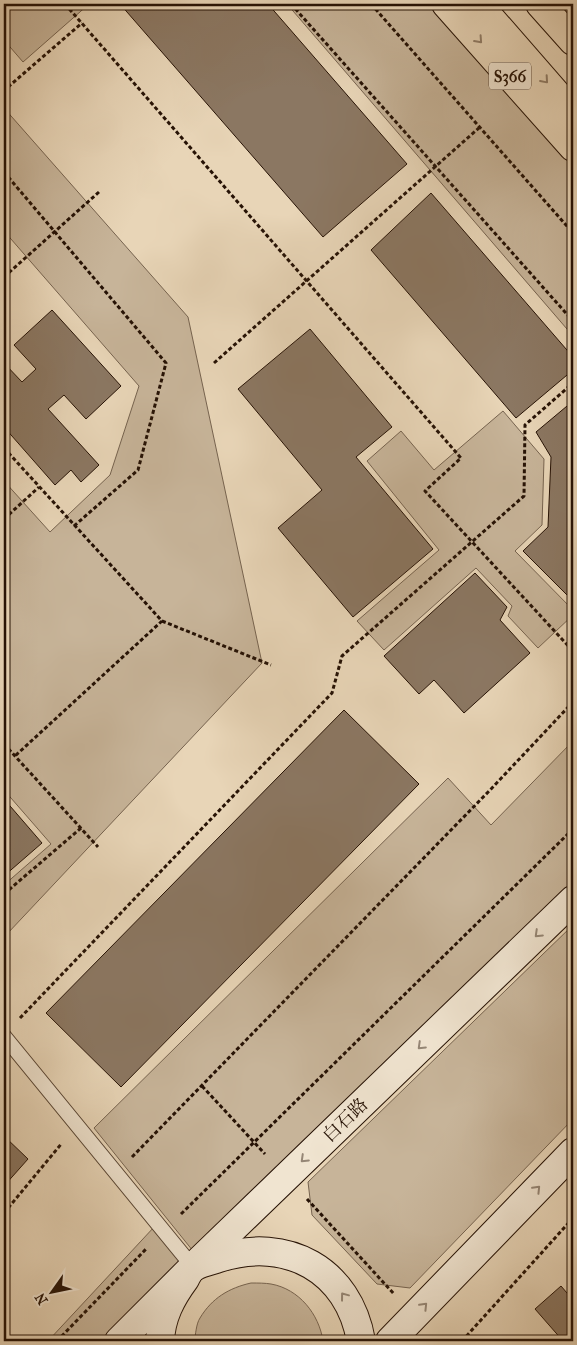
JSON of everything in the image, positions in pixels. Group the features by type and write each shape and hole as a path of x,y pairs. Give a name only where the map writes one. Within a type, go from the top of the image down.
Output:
{"main road":[{"name":"S366","path":"446,4 573,147"},
{"path":"478,4 573,113"},
{"path":"540,4 573,41"},
{"name":"白石路","path":"119,1341 193,1267 573,900"},
{"path":"390,1341 573,1152"},
{"path":"160,1341 161,1327 170,1300 193,1267 232,1254 266,1250 301,1258 330,1278 351,1306 362,1341"}],"lane":[{"path":"4,1036 193,1267"}],"path":[{"path":"65,4 461,458 425,490 573,651"},
{"path":"290,4 573,320"},
{"path":"371,4 573,233"},
{"path":"8,87 82,23"},
{"path":"214,363 480,128"},
{"path":"4,172 166,363 138,470 74,526"},
{"path":"4,277 98,192"},
{"path":"17,1021 332,693 342,656 524,496 524,425 573,384"},
{"path":"4,448 162,621 271,664"},
{"path":"4,519 39,486"},
{"path":"15,756 162,621"},
{"path":"117,1174 479,802 573,702"},
{"path":"4,744 98,847"},
{"path":"4,894 80,828"},
{"path":"57,1341 164,1231 573,829"},
{"path":"202,1086 414,1316"},
{"path":"4,1212 77,1126"},
{"path":"462,1341 573,1218"}],"shaded area":[{"path":"4,4 89,4 23,62 4,40"},
{"path":"287,4 438,4 573,159 573,336"},
{"path":"4,108 188,317 262,663 7,934 4,930 4,885 51,844 4,790 4,481 50,532 110,475 139,386 4,231"},
{"path":"503,411 544,459 542,525 515,551 573,610 573,615 538,648 508,616 512,606 476,568 384,650 357,621 439,550 367,461 401,431 434,470"},
{"path":"573,741 573,888 193,1251 94,1128 448,778 491,825"},
{"path":"573,925 573,1119 410,1288 377,1284 312,1215 308,1182"},
{"path":"155,1226 188,1267 113,1341 48,1341"},
{"path":"251,1283 281,1287 299,1297 317,1321 323,1341 194,1341 199,1320 210,1305 228,1291"}],"building":[{"path":"120,4 268,4 407,164 323,237"},
{"path":"431,193 573,357 573,370 516,418 371,250"},
{"path":"52,310 121,386 86,419 64,395 48,409 99,465 81,482 71,470 55,485 4,427 4,363 22,382 36,369 14,345"},
{"path":"310,329 392,427 356,457 433,549 353,617 278,528 322,490 238,389"},
{"path":"573,401 573,601 523,551 548,527 551,457 536,432"},
{"path":"475,573 507,607 500,620 530,653 464,713 434,680 419,694 384,656"},
{"path":"344,710 419,784 121,1087 46,1013"},
{"path":"4,799 42,843 4,876"},
{"path":"4,1136 28,1159 4,1186"},
{"path":"561,1286 573,1300 573,1341 563,1341 535,1309"}]}
